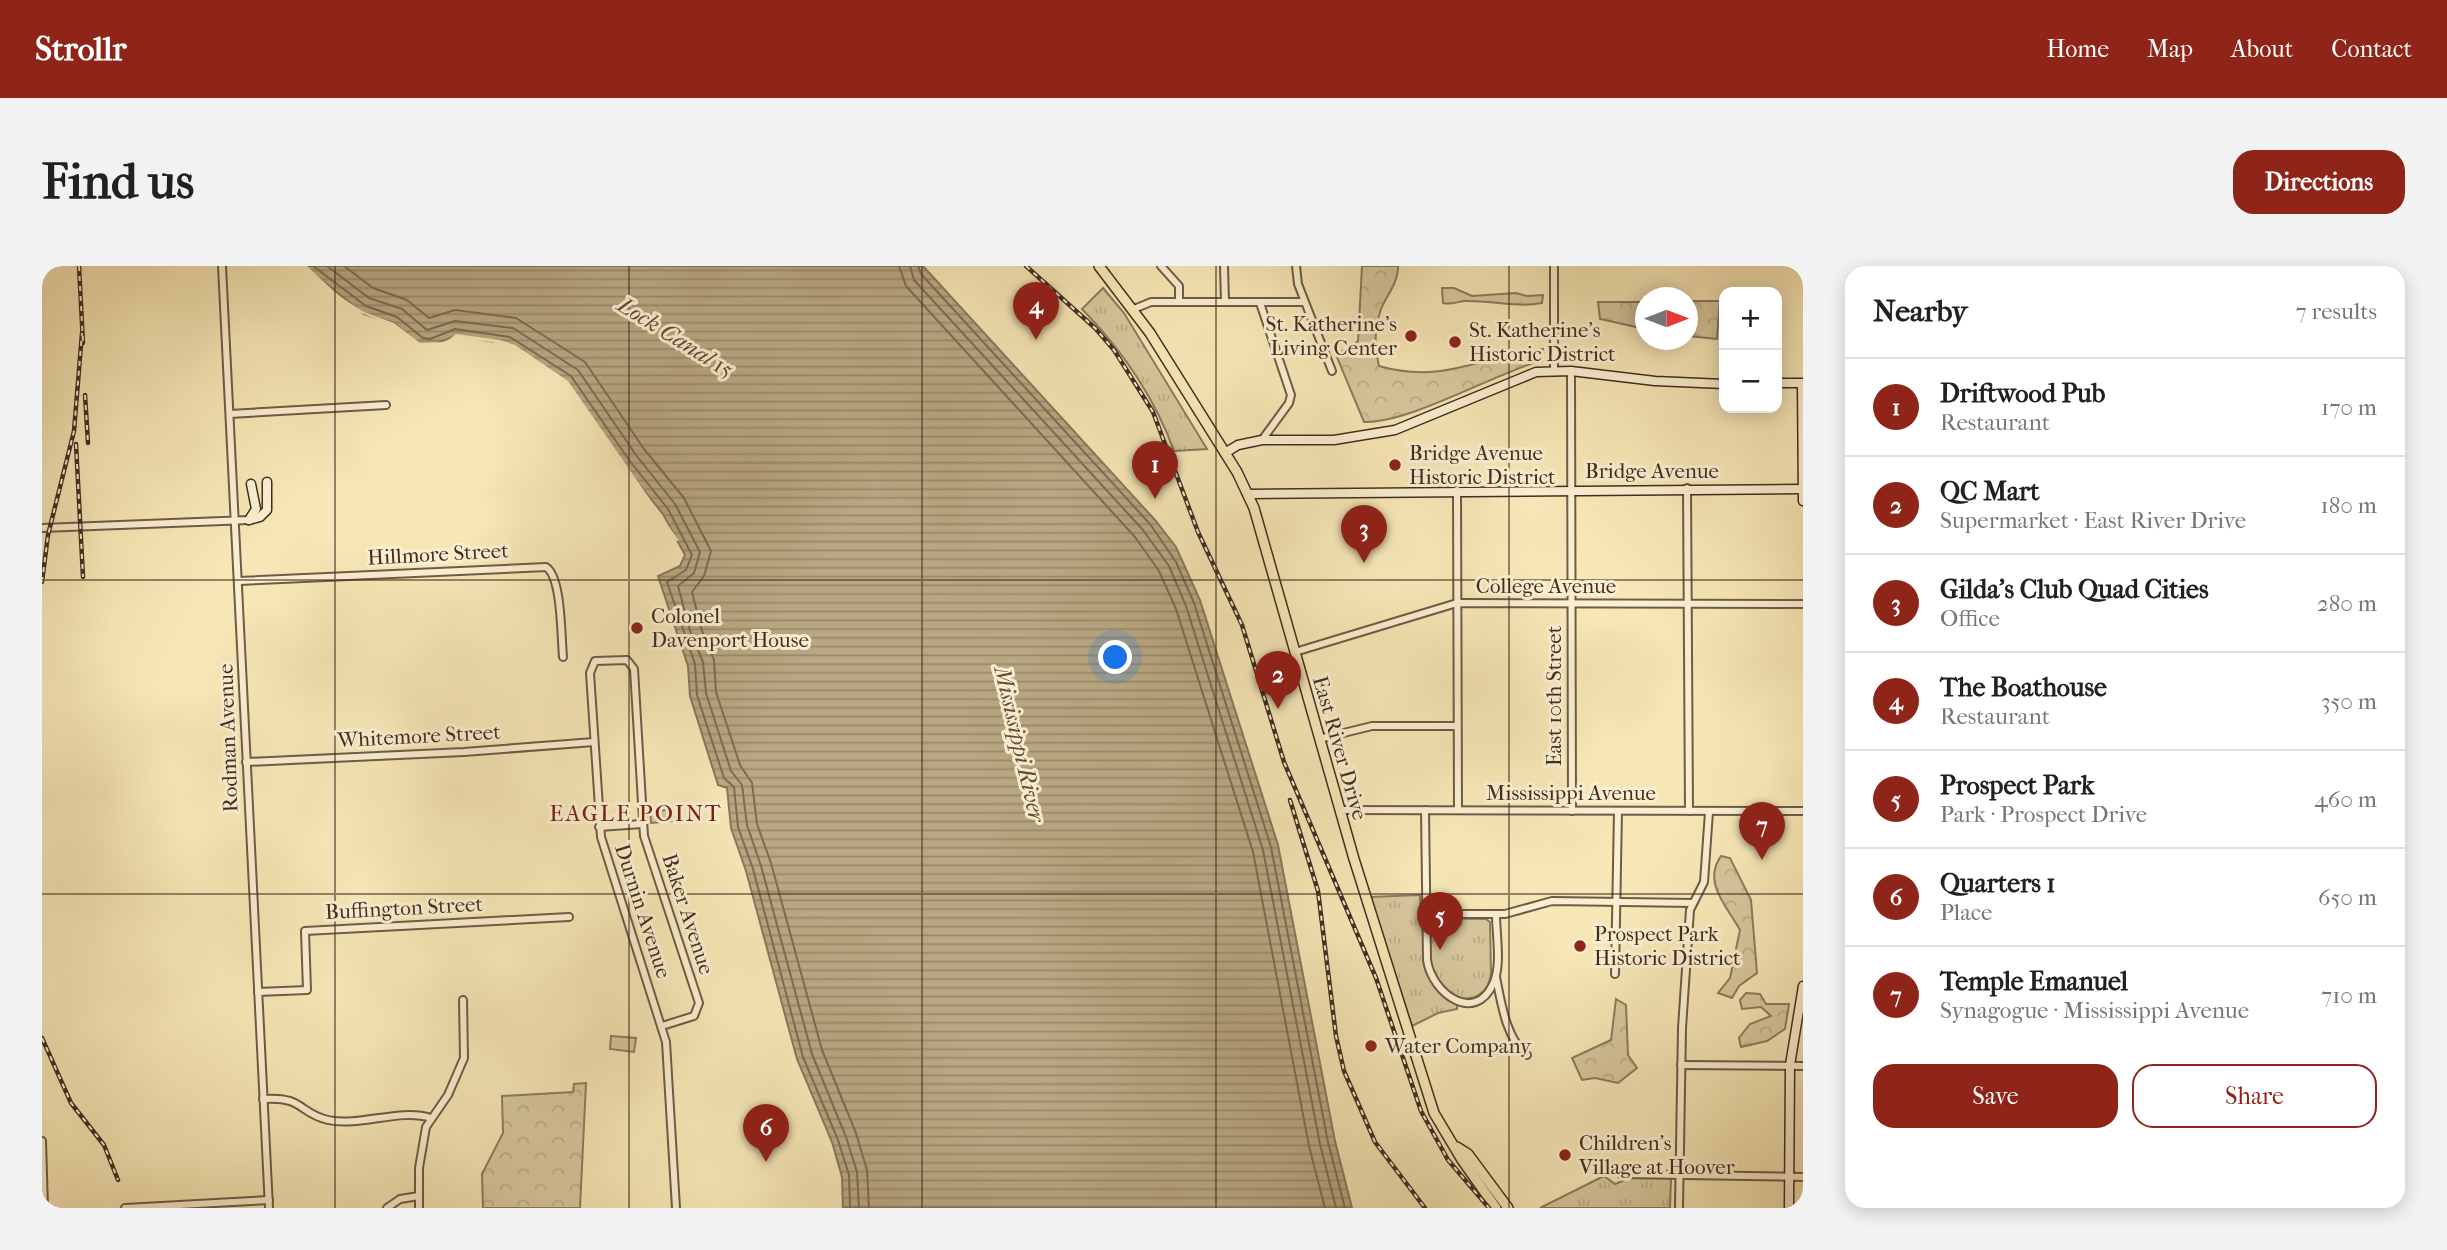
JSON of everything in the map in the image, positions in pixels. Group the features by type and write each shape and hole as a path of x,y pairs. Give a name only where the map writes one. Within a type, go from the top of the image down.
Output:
{"main road":[{"name":"East River Drive","path":"1099,266 1134,309 1248,494 1261,526 1339,810 1434,1113 1462,1160 1496,1208"},
{"name":"East River Drive","path":"1456,1146 1468,1154 1508,1208"}],"street":[{"name":"Rodman Avenue","path":"222,266 269,1204"},
{"path":"1161,266 1179,286 1179,301"},
{"path":"1224,266 1224,302"},
{"path":"1296,266 1304,302 1332,370"},
{"path":"1554,266 1554,371"},
{"path":"1134,309 1151,302 1304,302"},
{"path":"1260,303 1260,311 1291,395 1262,440"},
{"path":"1225,453 1238,445 1262,440 1334,440 1383,433 1425,419 1523,377 1554,371 1654,381 1719,384"},
{"name":"East 10th Street","path":"1571,371 1572,811"},
{"path":"1782,383 1803,383 1803,501"},
{"path":"230,414 386,405"},
{"path":"42,528 249,520 260,517 267,510 267,482"},
{"path":"249,520 256,509 251,484"},
{"path":"1687,488 1689,811"},
{"name":"Bridge Avenue","path":"1248,494 1457,490 1803,489"},
{"path":"1457,490 1458,810"},
{"name":"Hillmore Street","path":"239,581 546,567 551,571 556,584 563,657"},
{"name":"College Avenue","path":"1295,652 1457,603 1803,604"},
{"name":"Durnin Avenue","path":"631,661 595,661 591,665 599,827 662,1026 668,1057 677,1208"},
{"name":"Baker Avenue","path":"631,661 634,669 642,824 700,1007 694,1016 662,1026"},
{"path":"1319,739 1373,726 1457,726"},
{"name":"Whitemore Street","path":"246,762 464,752 594,742"},
{"name":"Mississippi Avenue","path":"1339,810 1803,811"},
{"path":"1425,810 1425,914 1427,960 1432,980 1454,1000 1473,1001 1484,996 1496,977"},
{"path":"1615,974 1618,811"},
{"path":"1679,1208 1681,1065 1693,903 1703,884 1709,812"},
{"path":"599,827 642,824"},
{"path":"1425,914 1496,914 1552,901 1693,903"},
{"path":"1496,914 1496,977 1501,1002 1517,1046 1527,1055"},
{"name":"Buffington Street","path":"258,992 307,990 305,932 569,917"},
{"path":"1789,1208 1790,1065 1803,986"},
{"path":"1484,996 1501,1002"},
{"path":"419,1208 422,1146 431,1118 448,1095 464,1058 463,1000"},
{"path":"1681,1065 1803,1066"},
{"path":"263,1099 291,1099 328,1120 431,1118"},
{"path":"42,1141 44,1208"},
{"path":"1613,1167 1620,1174 1803,1177"},
{"path":"387,1208 400,1199 419,1196"},
{"path":"125,1208 269,1204"}],"green space":[{"path":"1362,266 1398,266 1397,277 1377,323 1379,366 1403,371 1444,371 1543,349 1540,361 1405,415 1364,422 1336,355 1358,341"},
{"path":"1103,288 1124,313 1207,449 1174,451 1157,411 1136,375 1082,309"},
{"path":"1442,288 1454,288 1472,296 1516,293 1527,296 1543,295 1542,303 1532,304 1464,301 1446,304 1443,303"},
{"path":"1698,301 1719,301 1717,339 1698,337"},
{"path":"1598,302 1635,302 1635,327 1600,319"},
{"path":"673,809 674,821 651,823 650,812"},
{"path":"1721,856 1730,858 1751,900 1757,973 1739,986 1732,998 1718,993 1730,978 1740,930 1715,885 1716,866"},
{"path":"1420,895 1421,918 1486,919 1490,922 1491,973 1487,986 1480,994 1470,998 1457,998 1457,1009 1438,1013 1412,1026 1370,897"},
{"path":"1746,993 1760,994 1766,1004 1789,1004 1785,1029 1767,1041 1741,1047 1739,1038 1750,1024 1771,1016 1761,1007 1742,1009 1740,1000"},
{"path":"1616,999 1626,1005 1628,1055 1637,1068 1618,1083 1595,1078 1582,1080 1572,1058 1611,1040"},
{"path":"611,1036 636,1038 634,1052 610,1049"},
{"path":"586,1083 580,1208 483,1208 482,1174 503,1133 502,1096 573,1092 574,1084"},
{"path":"1604,1176 1615,1184 1630,1178 1671,1178 1670,1208 1540,1208"}],"water":[{"path":"304,266 923,266 1155,520 1176,547 1200,600 1278,845 1335,1141 1352,1208 843,1208 842,1177 832,1142 797,1059 746,871 731,828 727,788 718,785 690,696 688,666 658,576 680,566 685,555 663,514 623,465 567,382 509,344 455,336 430,346 420,345 394,323 364,314"}],"pier":[{"path":"302,266 307,266 339,296 364,312 394,323 420,343 446,342 456,334 500,340 515,345 568,381 679,541 676,541 562,381 516,350 492,342 459,339 434,348 421,348 389,324 351,309"}],"railway":[{"path":"79,266 83,343"},
{"path":"1026,266 1095,328 1114,350 1153,412 1198,532 1242,625 1284,762 1376,978 1421,1111 1448,1160 1489,1208"},
{"path":"42,582 48,535 74,431 82,333"},
{"path":"85,395 88,443"},
{"path":"76,444 83,577"},
{"path":"1290,800 1318,891 1336,1036 1344,1071 1375,1142 1425,1208"},
{"path":"42,1038 71,1103 104,1145 118,1180"}],"place":[{"name":"St. Katherine's Living Center","path":"1411,336"},
{"name":"The Boathouse","path":"1036,340"},
{"name":"St. Katherine's Historic District","path":"1455,342"},
{"name":"Bridge Avenue Historic District","path":"1395,465"},
{"name":"Driftwood Pub","path":"1155,499"},
{"name":"Gilda's Club Quad Cities","path":"1364,563"},
{"name":"Colonel Davenport House","path":"637,628"},
{"name":"QC Mart","path":"1278,709"},
{"name":"Temple Emanuel","path":"1762,860"},
{"name":"Prospect Park Historic District","path":"1580,946"},
{"name":"Prospect Park","path":"1440,950"},
{"name":"Water Company","path":"1371,1046"},
{"name":"Children's Village at Hoover","path":"1565,1155"},
{"name":"Quarters 1","path":"766,1162"}],"district":[{"name":"EAGLE POINT","path":"636,813"}],"water label":[{"name":"Lock Canal 15","path":"676,337"},
{"name":"Mississippi River","path":"1020,744"}]}
